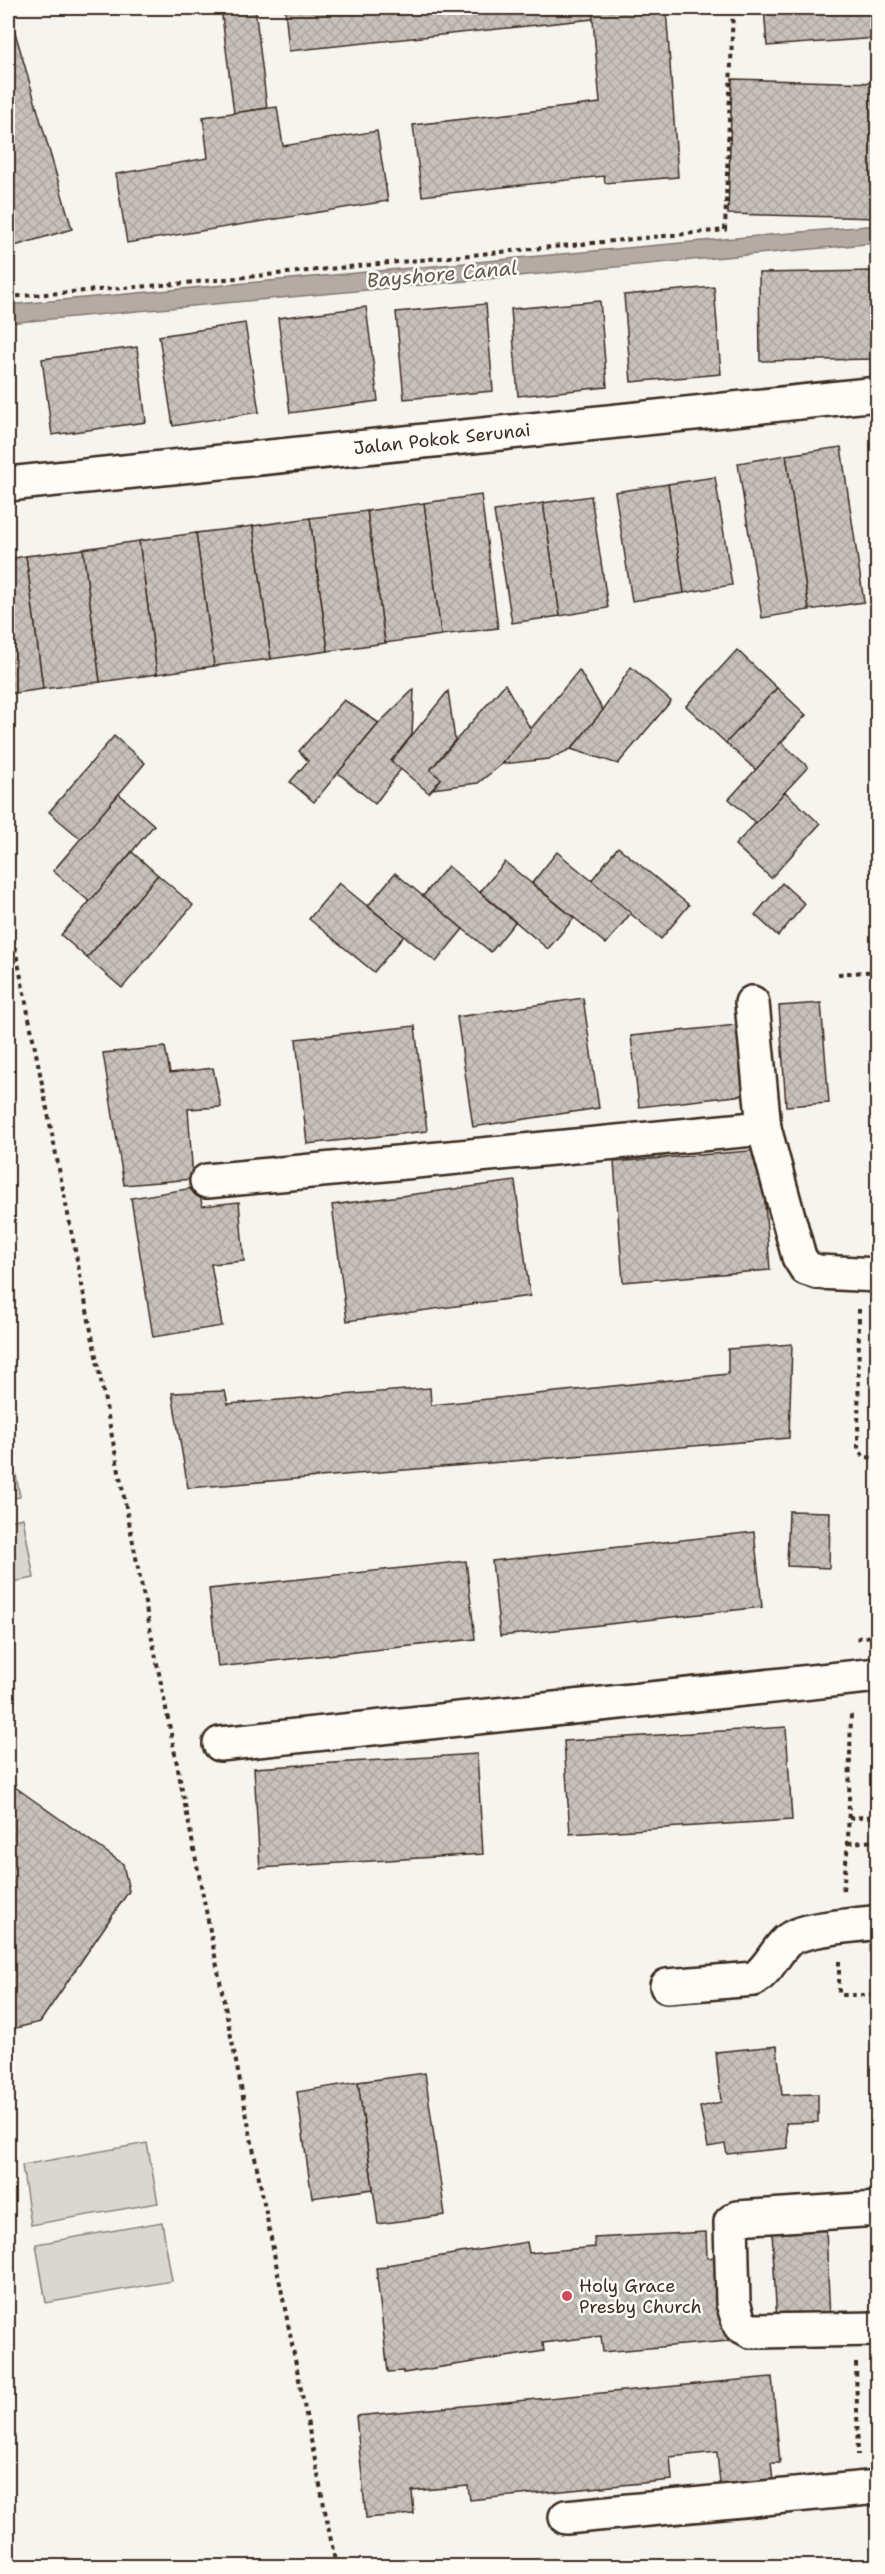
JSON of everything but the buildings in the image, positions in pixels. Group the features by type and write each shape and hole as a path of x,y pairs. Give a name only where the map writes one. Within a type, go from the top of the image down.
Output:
{"street":[{"name":"Jalan Pokok Serunai","path":"8,484 878,394"},
{"path":"752,1003 764,1128 799,1257 806,1268 818,1272 868,1274"},
{"path":"207,1181 764,1128"},
{"path":"220,1743 865,1676"},
{"path":"667,1986 754,1979 766,1971 785,1943 797,1934 878,1922"},
{"path":"878,2209 737,2218 731,2222 733,2304 740,2325 752,2331 878,2329"},
{"path":"566,2517 868,2488"}],"path":[{"path":"8,297 175,284 725,230 733,8"},
{"path":"8,912 336,2566"},
{"path":"838,974 878,971"},
{"path":"868,1274 858,1449 864,1458 878,1458"},
{"path":"878,1636 857,1639 865,1676 849,1818 840,1928 839,1993 878,1995"},
{"path":"849,1818 878,1816"},
{"path":"848,1843 878,1841"},
{"path":"862,2357 856,2364 868,2488"}],"shaded area":[{"path":"8,1438 20,1497 8,1499"},
{"path":"23,1518 34,1578 8,1583 8,1521"},
{"path":"147,2143 158,2203 31,2225 22,2165"},
{"path":"162,2222 172,2281 46,2303 36,2244"}],"water":[{"name":"Bayshore Canal","path":"877,225 877,243 8,323 8,305"}],"place":[{"name":"Holy Grace Presby Church","path":"567,2296"}]}
